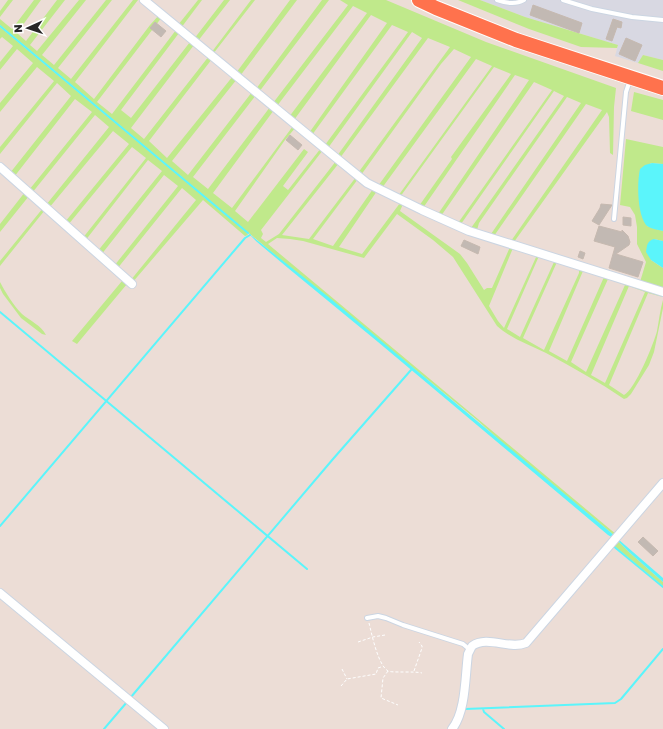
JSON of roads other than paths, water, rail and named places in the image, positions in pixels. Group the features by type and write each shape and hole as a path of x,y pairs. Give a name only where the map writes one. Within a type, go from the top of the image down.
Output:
{"highway":[{"path":"419,0 516,40 663,88"}],"street":[{"path":"144,0 300,129 371,185 469,231 663,292"},
{"path":"0,167 132,284"},
{"path":"452,729 457,723 462,711 470,649 475,644 482,642 517,645 526,643 663,482"},
{"path":"0,592 164,729"}],"lane":[{"path":"497,0 506,3 520,2 524,0"},
{"path":"563,0 592,9 625,16 663,20"},
{"path":"614,219 626,92 631,78"},
{"path":"367,618 378,616 386,618 463,644 470,649"}],"water":[{"path":"652,163 663,164 663,231 646,225 639,205 638,182 640,169 645,165"},
{"path":"248,233 331,299 615,536 613,538 608,535"},
{"path":"654,239 663,241 663,268 651,260 646,252 647,245"},
{"path":"618,539 663,578 663,582 630,553 617,540"}],"waterway":[{"path":"0,26 248,233"},
{"path":"0,526 245,238 250,235"},
{"path":"0,312 307,569"},
{"path":"131,697 333,459 411,370"},
{"path":"612,545 663,587"},
{"path":"465,709 615,703 621,699 663,649"},
{"path":"104,729 127,702"},
{"path":"483,709 484,712 504,729"}]}
